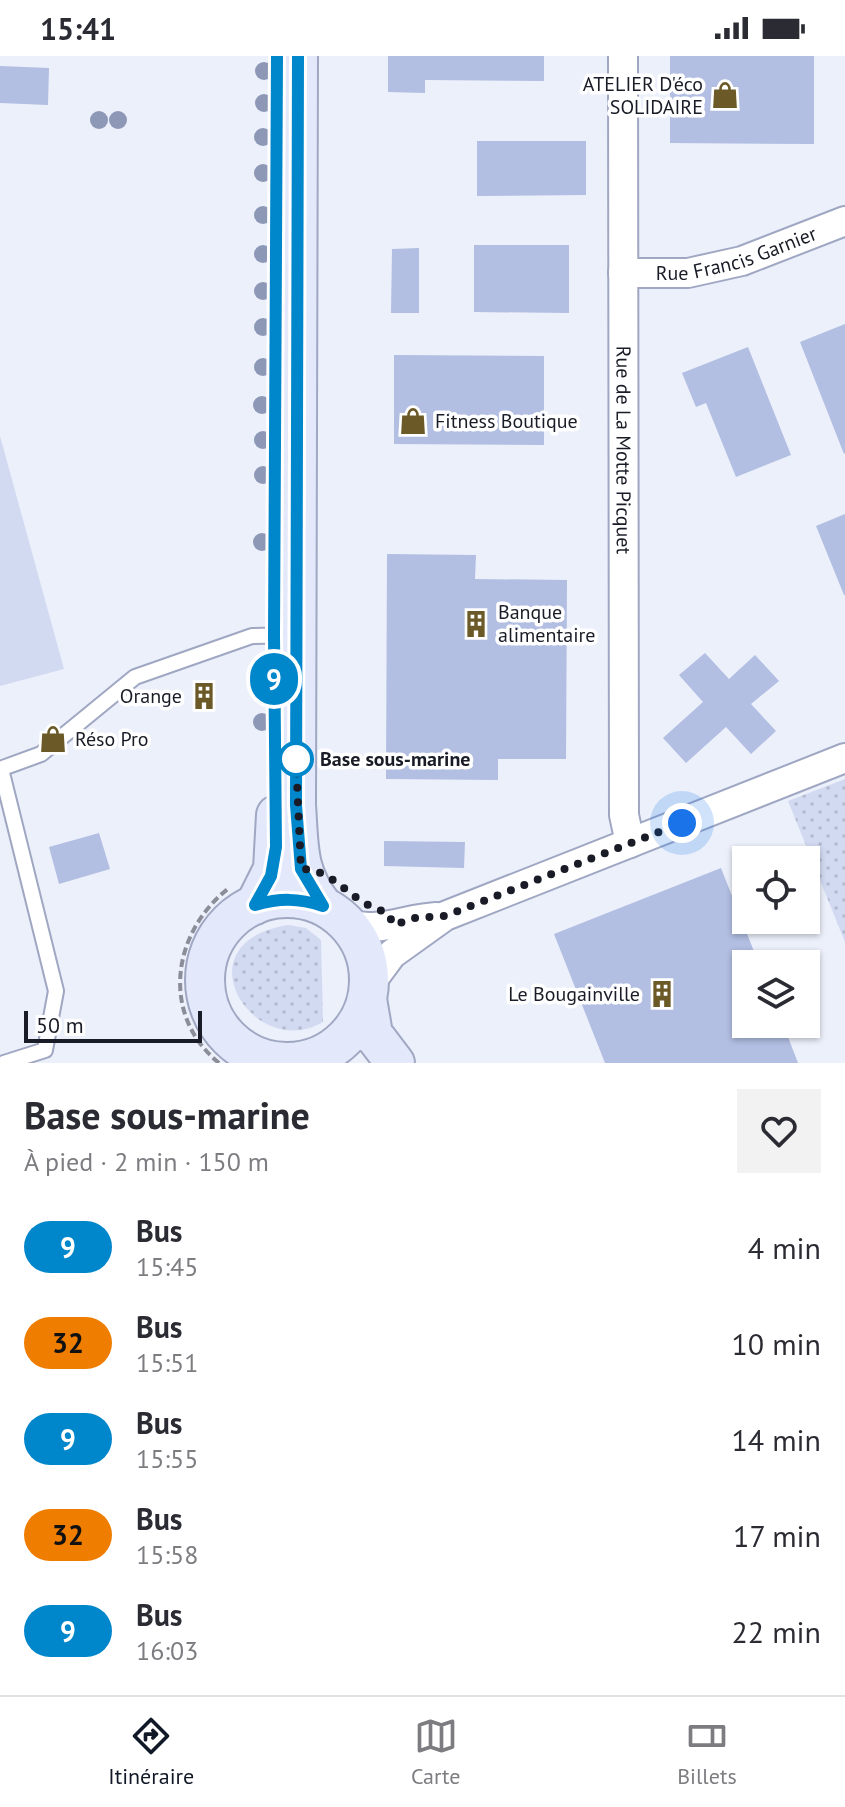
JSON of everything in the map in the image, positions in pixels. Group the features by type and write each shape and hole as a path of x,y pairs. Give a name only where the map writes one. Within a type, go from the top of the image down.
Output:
{"main road":[{"path":"277,56 285,635 300,863 304,879 360,942 368,962 373,1034 395,1063"},
{"path":"298,56 285,635 276,847 271,876 244,895 224,929 207,963 205,989 212,1015 241,1059 294,1063 323,1061 357,1023 368,992"},
{"path":"244,895 300,899 335,915"}],"street":[{"name":"Rue de La Motte Picquet","path":"623,56 624,815 630,843"},
{"name":"Rue Francis Garnier","path":"623,273 688,273 742,261 845,221"},
{"path":"368,992 392,954 445,916 845,758"},
{"path":"335,915 375,929 414,918 445,916"}],"lane":[{"path":"4,1063 45,1050 56,991 0,769 41,754 135,677 252,636 285,635"}],"path":[{"path":"241,1059 203,1047 183,1011 179,971 188,935 199,917 244,895"}],"shaded area":[{"path":"0,436 64,669 0,686"},
{"path":"845,779 845,942 820,880 820,846 806,846 788,801"},
{"path":"288,925 306,928 321,940 323,1022 297,1030 273,1027 252,1014 238,996 232,974 237,954 255,936"}],"building":[{"path":"388,56 544,56 544,81 425,80 425,93 388,92"},
{"path":"670,56 814,56 814,144 670,143"},
{"path":"0,66 49,68 48,105 0,103"},
{"path":"477,141 586,141 586,195 477,196"},
{"path":"474,245 569,245 569,313 474,312"},
{"path":"419,248 419,313 391,313 392,249"},
{"path":"845,324 845,453 844,454 800,342"},
{"path":"748,347 791,455 736,477 706,403 696,407 682,373"},
{"path":"394,355 544,356 544,445 394,444"},
{"path":"845,514 845,595 844,595 816,526"},
{"name":"Banque alimentaire","path":"387,554 476,555 475,579 567,580 566,759 498,759 498,780 386,779"},
{"path":"705,653 729,679 755,655 779,681 751,704 776,731 751,754 726,727 686,763 663,738 703,702 679,675"},
{"path":"99,833 110,869 59,884 49,847"},
{"path":"384,841 465,842 464,868 384,866"},
{"name":"Le Bougainville","path":"721,868 732,896 732,934 747,934 753,950 732,950 732,1038 788,1038 798,1063 605,1063 554,934"}],"bus line":[{"name":"9","path":"277,56 276,847 271,876 255,905 277,898 300,899 323,906 304,879 301,869 296,805 298,56"}],"place":[{"name":"ATELIER D'éco SOLIDAIRE","path":"725,95"},
{"name":"Fitness Boutique","path":"413,421"},
{"name":"Banque alimentaire","path":"476,624"},
{"name":"Orange","path":"204,696"},
{"name":"Réso Pro","path":"53,739"},
{"name":"Base sous-marine","path":"296,759"},
{"name":"Le Bougainville","path":"662,994"}],"route":[{"path":"296,759 301,869 319,869 349,896 374,910 387,912 394,925 414,918 445,916 682,823"}]}
